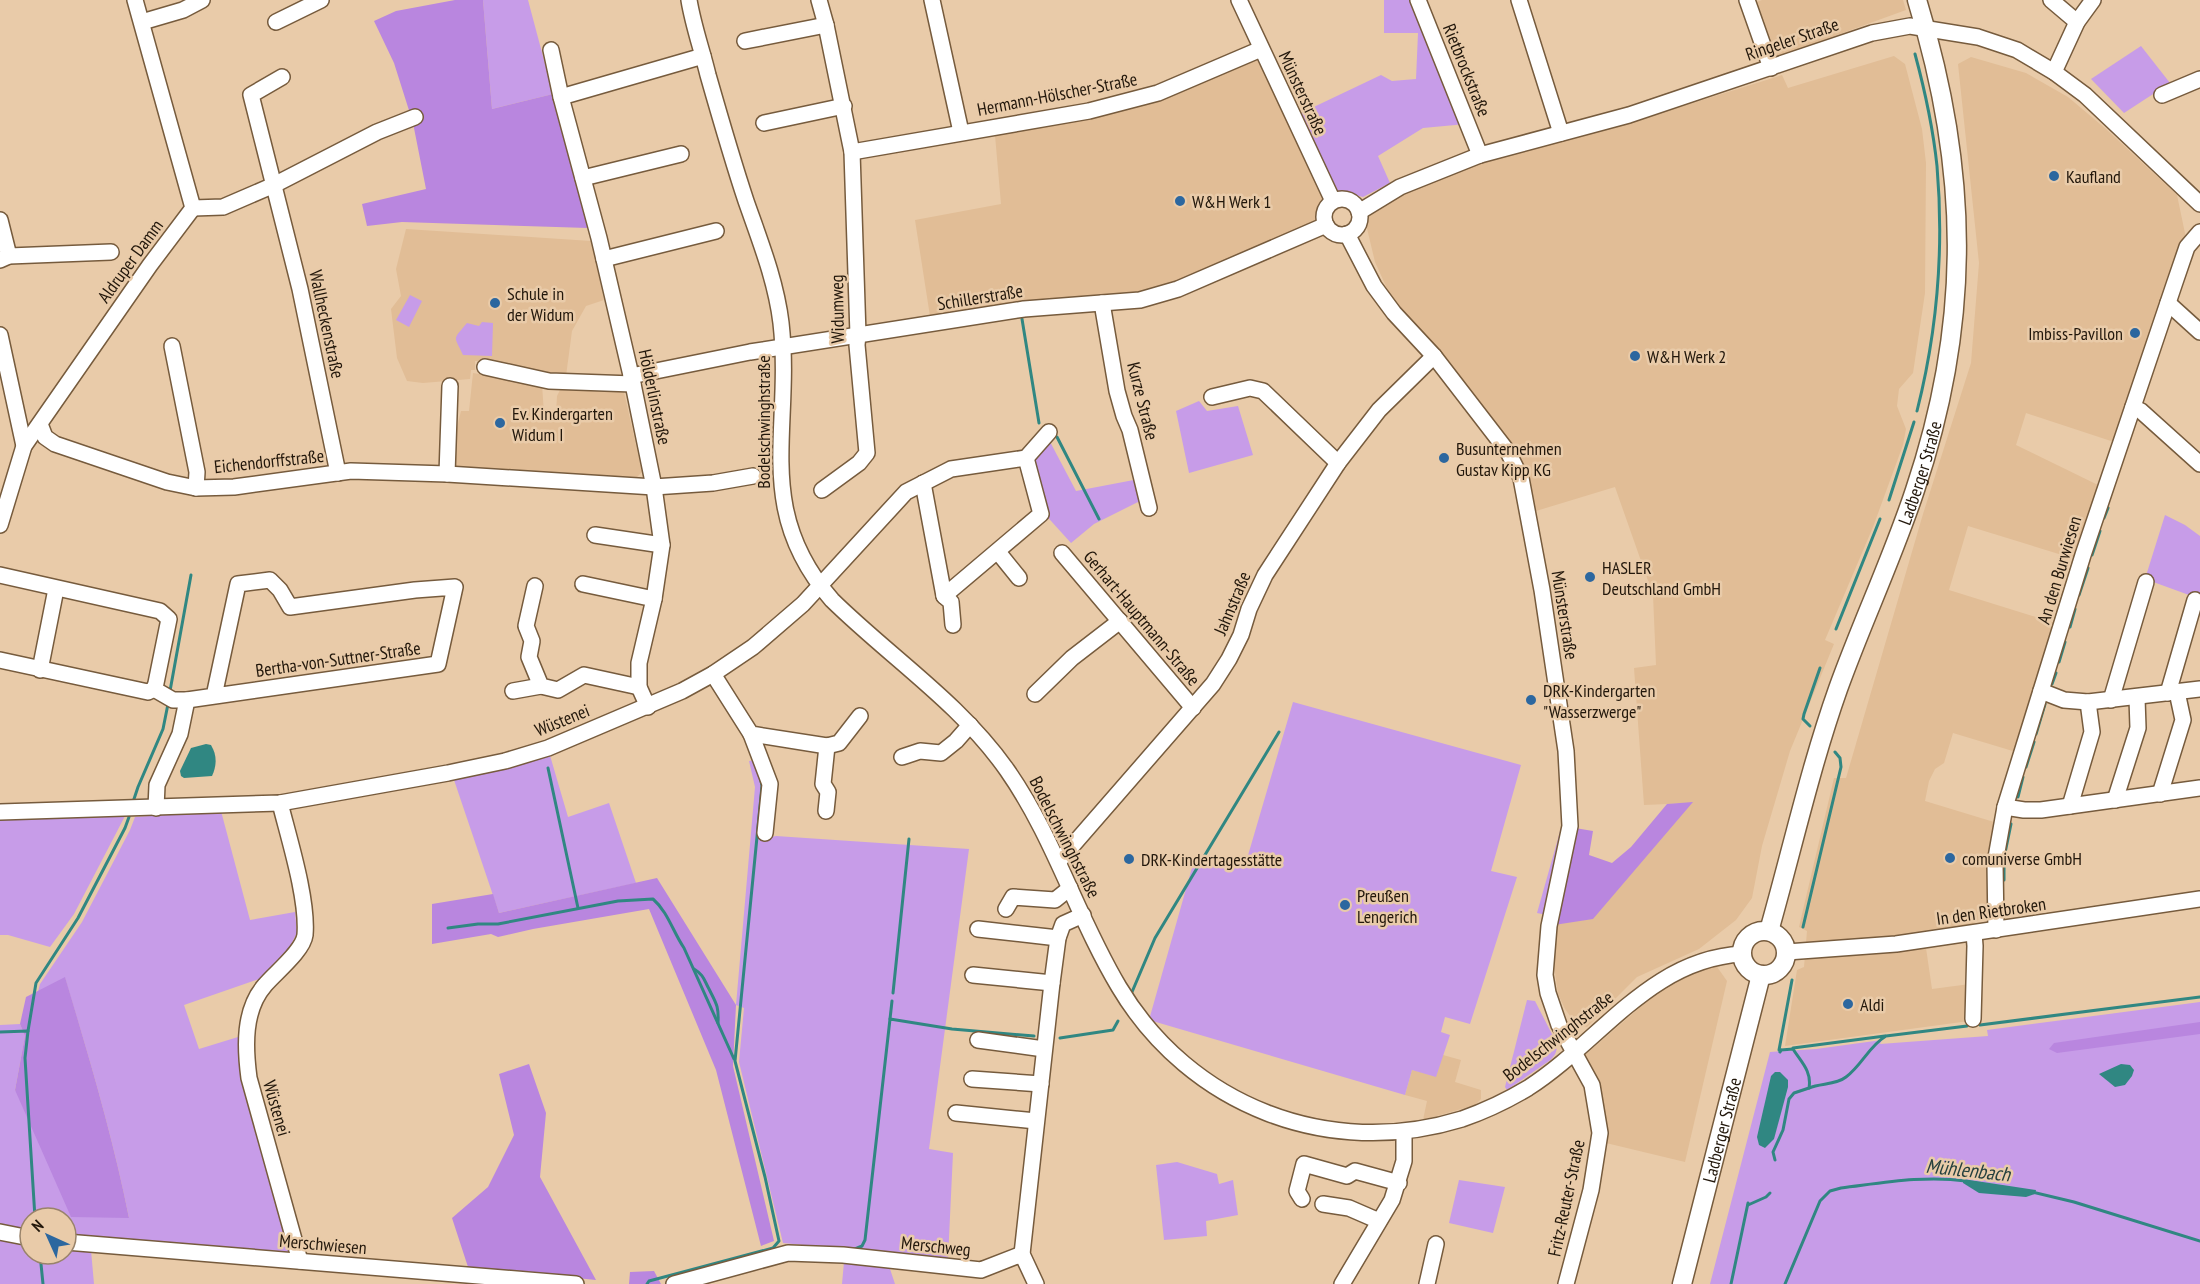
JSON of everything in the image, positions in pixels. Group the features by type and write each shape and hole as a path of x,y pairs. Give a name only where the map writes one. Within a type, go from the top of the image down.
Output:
{"main road":[{"name":"Ladberger Straße","path":"1769,931 1819,745 1839,687 1916,489 1934,426 1948,362 1957,279 1957,202 1947,119 1936,65 1917,0"},
{"path":"1762,930 1782,938 1787,952 1786,959 1779,970 1761,975 1746,966 1742,954 1745,941 1749,936 1762,930"},
{"name":"Ladberger Straße","path":"1682,1284 1761,975"}],"street":[{"path":"135,0 193,208 224,207 274,185 377,132 415,117"},
{"path":"142,22 183,10 202,0"},
{"path":"276,22 321,0"},
{"name":"Bodelschwinghstraße","path":"689,0 731,156 772,279 778,308 782,347 780,472 783,498 793,538 807,568 820,587 845,613 945,700 970,725 1013,779 1059,861 1119,987 1143,1022 1181,1062 1214,1087 1254,1108 1291,1122 1347,1132 1404,1132 1462,1119 1486,1110 1529,1087 1643,994 1674,972 1708,958 1742,954"},
{"name":"Widumweg","path":"819,0 844,106 852,152 857,345 867,453 859,463 822,490"},
{"path":"932,0 961,132"},
{"name":"Münsterstraße","path":"1239,0 1333,201"},
{"name":"Rietbrockstraße","path":"1418,0 1480,155"},
{"path":"1519,0 1561,133"},
{"path":"1747,0 1771,68"},
{"path":"2052,0 2077,22"},
{"path":"2054,72 2077,22 2093,0"},
{"path":"745,41 826,25"},
{"name":"Ringeler Straße","path":"1359,212 1400,187 1480,155 1629,115 1872,33 1910,26 2001,43 2054,72 2104,112 2200,204"},
{"name":"Hermann-Hölscher-Straße","path":"852,152 1089,111 1158,93 1261,49"},
{"name":"Hölderlinstraße","path":"551,50 561,97 604,259 654,487 662,546 654,599 639,663 639,687 648,707"},
{"path":"561,97 704,56"},
{"name":"Wallheckenstraße","path":"282,77 251,95 300,289 338,473"},
{"path":"2162,95 2200,79"},
{"path":"764,123 844,106"},
{"path":"583,178 681,154"},
{"path":"1339,199 1348,201 1354,204 1359,212 1358,226 1347,234 1335,234 1326,225 1324,212 1333,201 1339,199"},
{"name":"Aldruper Damm","path":"0,525 24,446 150,265 193,208"},
{"path":"0,220 4,258 111,252"},
{"name":"Schillerstraße","path":"485,367 549,381 632,380 782,347 858,335 1024,309 1140,300 1178,289 1326,225"},
{"path":"604,259 716,231"},
{"name":"An den Burwiesen","path":"1996,930 1995,863 2005,807 2083,555 2168,303 2187,247 2200,232"},
{"name":"Münsterstraße","path":"1347,234 1374,286 1434,356 1508,452 1521,478 1542,590 1566,751 1570,816 1570,826 1548,928 1545,975 1548,993 1559,1024 1575,1051"},
{"name":"Kurze Straße","path":"1102,303 1117,391 1130,430 1149,508"},
{"path":"2168,303 2200,332"},
{"path":"0,335 24,446"},
{"path":"172,346 197,472 196,488"},
{"name":"Jahnstraße","path":"1059,861 1213,684 1241,635 1249,609 1265,575 1338,463 1379,410 1434,356"},
{"path":"447,474 450,386"},
{"path":"1212,397 1250,388 1263,391 1338,463"},
{"path":"2133,407 2141,411 2200,464"},
{"name":"Eichendorffstraße","path":"40,424 45,437 55,444 167,482 196,488 234,487 351,471 447,474 654,487 713,483 753,476"},
{"path":"944,596 1041,514 1026,458 1049,432"},
{"name":"Wüstenei","path":"0,812 280,803 505,761 548,748 648,707 713,674 779,626 820,587 906,492 951,469 1026,458"},
{"path":"923,483 944,596 951,602 953,625"},
{"path":"595,535 662,546"},
{"path":"998,552 1019,578"},
{"name":"Gerhart-Hauptmann-Straße","path":"1062,553 1192,708"},
{"path":"0,575 160,611 167,616 169,619 156,683 170,696 180,734 158,784 156,808"},
{"name":"Bertha-von-Suttner-Straße","path":"0,660 170,696 214,696 438,664 448,625 454,587 290,607 270,580 238,584 214,696"},
{"path":"2111,700 2146,582"},
{"path":"583,584 654,599"},
{"path":"535,586 526,626 532,641 529,657 541,686"},
{"path":"40,670 56,589"},
{"path":"2160,794 2183,720 2172,693 2195,600"},
{"path":"1035,694 1072,658 1120,621"},
{"path":"713,674 751,734 770,784 765,833"},
{"path":"513,691 541,686 558,690 584,675 639,687"},
{"path":"2041,691 2064,700 2088,702 2200,689"},
{"path":"2115,800 2138,728 2137,698"},
{"path":"2070,806 2092,732 2088,702"},
{"path":"751,734 827,746 839,743 860,716"},
{"path":"902,757 920,751 941,753 970,725"},
{"path":"826,811 828,792 823,783 827,746"},
{"path":"2005,807 2024,810 2070,806 2200,789"},
{"name":"Wüstenei","path":"280,803 302,896 305,937 293,955 263,987 252,1008 246,1032 246,1056 249,1078 300,1261"},
{"path":"1006,909 1013,897 1055,900 1070,888"},
{"name":"In den Rietbroken","path":"1787,952 1896,944 2200,899"},
{"path":"1036,1284 1022,1254 1052,983 1058,938 1063,924 1083,915"},
{"path":"978,929 1058,938"},
{"path":"1974,933 1974,1019"},
{"path":"973,975 1052,983"},
{"path":"978,1040 1044,1049"},
{"name":"Fritz-Reuter-Straße","path":"1566,1284 1591,1190 1600,1133 1592,1085 1575,1051"},
{"path":"972,1078 1041,1084"},
{"path":"956,1113 1036,1121"},
{"path":"1342,1284 1392,1200 1399,1183 1404,1161 1404,1132"},
{"path":"1302,1199 1298,1191 1304,1164 1347,1176 1355,1171 1399,1183"},
{"path":"1323,1204 1349,1208 1379,1221"},
{"path":"0,1232 18,1236"},
{"name":"Merschwiesen","path":"78,1243 576,1284"},
{"path":"1427,1284 1436,1244"},
{"name":"Merschweg","path":"674,1284 788,1253 843,1256 978,1277 1022,1254"}],"shaded area":[{"path":"455,0 483,0 492,109 553,94 588,228 402,222 367,226 362,204 426,189 413,123 394,63 374,21 396,11"},
{"path":"483,0 528,0 553,94 492,109"},
{"path":"1384,0 1416,0 1466,124 1423,128 1378,156 1390,183 1363,197 1338,191 1299,114 1381,75 1392,81 1416,79 1418,33 1384,33"},
{"path":"1762,0 1903,0 1906,10 1768,60 1748,5"},
{"path":"2141,46 2170,83 2124,113 2091,79"},
{"path":"1258,51 1325,193 1321,204 1322,223 1157,291 932,329 915,220 1001,204 995,135 1158,96"},
{"path":"1894,56 1905,64 1922,129 1926,163 1925,293 1913,373 1899,389 1897,406 1906,429 1903,445 1873,527 1825,640 1834,644 1790,751 1762,846 1752,898 1736,920 1699,949 1637,977 1587,1027 1576,1024 1558,994 1553,959 1554,925 1692,803 1644,805 1634,668 1656,665 1653,595 1615,487 1536,511 1519,452 1390,295 1375,262 1364,216 1409,189 1481,159 1561,136 1661,113 1782,75 1788,88"},
{"path":"1971,57 2026,73 2068,97 2177,195 2186,238 2114,442 2026,413 2016,445 2098,485 2075,559 1968,526 1949,590 2055,623 2016,752 1953,733 1944,763 1935,769 1929,781 1925,801 1994,822 1989,869 1989,912 1969,927 1964,942 1926,948 1932,989 1970,984 1969,1021 1785,1046 1797,970 1804,967 1807,931 1799,927 1834,778 1846,778 1923,514 1971,363 1979,263 1958,64"},
{"name":"Schule in der Widum","path":"406,229 591,241 604,300 586,306 572,331 566,376 482,358 480,361 475,361 475,370 471,370 470,379 423,383 407,381 397,358 391,309 401,296 396,269"},
{"path":"410,295 422,301 409,327 396,320"},
{"path":"482,322 493,323 492,356 463,355 456,341 457,336 467,323 479,326"},
{"path":"473,373 542,384 544,414 556,414 557,396 561,388 624,392 642,472 637,477 459,470 454,466 455,428 461,411 469,411"},
{"path":"1199,401 1207,411 1238,406 1253,455 1189,473 1176,411"},
{"path":"1048,438 1076,491 1139,479 1144,499 1094,524 1071,543 1042,511 1029,459"},
{"path":"2165,515 2200,536 2200,599 2145,579"},
{"name":"Preußen Lengerich","path":"1293,702 1521,765 1491,871 1517,877 1470,1024 1445,1017 1441,1032 1450,1035 1436,1077 1412,1070 1405,1095 1149,1020 1195,857 1244,869"},
{"path":"549,752 568,817 609,803 636,883 499,913 453,777"},
{"path":"756,760 765,784 760,840 776,836 969,849 929,1149 953,1153 948,1259 783,1243 739,1062 744,1008 736,1005 755,787 749,761"},
{"path":"1693,802 1593,919 1554,925 1575,828 1593,831 1589,855 1612,863 1631,847 1667,804"},
{"path":"221,811 250,920 295,912 297,933 289,948 259,979 184,1005 199,1049 238,1037 243,1074 294,1257 78,1238 78,1206 18,1206 18,1230 0,1226 0,1025 20,1024 25,1036 15,1090 129,1218 92,1067 65,978 38,992 40,984 82,922 135,817"},
{"path":"125,816 74,914 50,947 8,935 0,935 0,819"},
{"path":"1561,828 1561,840 1547,915 1537,913"},
{"path":"657,878 736,1005 733,1066 774,1241 761,1246 716,1070 649,909 498,937 491,934 432,944 432,904 493,894 499,913"},
{"path":"1715,964 1727,981 1685,1162 1606,1143 1584,1056 1660,990 1693,971"},
{"path":"65,977 108,1127 129,1218 78,1217 78,1206 66,1206 15,1090 25,1036 20,1024 26,997"},
{"path":"1527,1000 1535,1001 1557,1044 1557,1049 1549,1061 1507,1090 1505,1087"},
{"path":"2200,1002 2200,1284 1710,1284 1770,1052 1816,1049 1882,1040 1880,1044 1988,1036 1987,1030"},
{"path":"2200,1022 2200,1034 2057,1053 2049,1049 2054,1043"},
{"path":"1443,1055 1461,1060 1455,1082 1481,1090 1481,1099 1475,1105 1423,1120 1427,1101 1405,1095 1412,1070 1425,1073"},
{"path":"529,1064 546,1113 540,1177 596,1280 468,1267 452,1218 488,1187 514,1135 499,1074"},
{"path":"1177,1162 1217,1174 1219,1184 1233,1180 1238,1215 1206,1221 1207,1236 1164,1240 1156,1165"},
{"path":"1459,1180 1505,1187 1493,1233 1449,1223"},
{"path":"0,1237 18,1241 18,1266 78,1266 78,1248 91,1250 94,1284 0,1284"},
{"path":"844,1262 889,1266 895,1284 842,1284"},
{"path":"654,1271 661,1284 629,1284 630,1272"}],"water":[{"path":"211,745 215,756 212,776 184,778 181,776 180,771 191,748"},
{"path":"2121,1064 2130,1065 2134,1070 2125,1085 2115,1087 2099,1074"},
{"path":"1775,1072 1780,1072 1788,1080 1788,1087 1774,1139 1765,1148 1759,1145 1757,1137 1771,1076"},
{"path":"1963,1179 2036,1190 2035,1194 2026,1197 1979,1193 1963,1183"}],"waterway":[{"path":"1915,54 1935,152 1940,228 1934,320 1917,411"},
{"path":"1022,319 1039,423"},
{"path":"1889,500 1914,422"},
{"path":"1057,437 1099,519"},
{"path":"2104,518 2108,508"},
{"path":"1836,629 1880,519"},
{"path":"2092,555 2100,531"},
{"path":"2079,595 2088,568"},
{"path":"170,691 191,575"},
{"path":"2070,627 2075,609"},
{"path":"2059,662 2065,642"},
{"path":"1810,726 1803,719 1820,668"},
{"path":"2052,684 2056,673"},
{"path":"133,802 163,729 168,704"},
{"path":"2036,734 2045,704"},
{"path":"1132,992 1155,938 1279,732"},
{"path":"2026,767 2034,742"},
{"path":"1803,927 1841,767 1840,758 1835,752"},
{"path":"548,768 578,908"},
{"path":"647,1284 649,1281 773,1248 779,1241 735,1061 762,786 760,776"},
{"path":"2018,797 2023,777"},
{"path":"28,1031 36,983 78,918 129,817"},
{"path":"2005,853 2011,824"},
{"path":"893,993 909,839"},
{"path":"2004,863 2004,880"},
{"path":"448,928 498,924 618,901 653,899 666,916 684,948 734,1059"},
{"path":"694,969 700,973 715,1001 718,1023"},
{"path":"1780,1052 1792,980"},
{"path":"1980,1025 2200,997"},
{"path":"890,1019 892,1001"},
{"path":"855,1249 862,1246 865,1240 890,1019 952,1029 1034,1036"},
{"path":"1060,1038 1113,1030 1118,1021"},
{"path":"1809,1088 1846,1077 1886,1036 1967,1026"},
{"path":"0,1032 28,1031 25,1058 34,1206"},
{"path":"1793,1048 1885,1036"},
{"path":"1775,1160 1773,1152 1783,1130 1789,1099 1794,1093 1809,1088 1810,1082 1805,1067 1793,1049 1781,1050"},
{"name":"Mühlenbach","path":"1785,1284 1820,1201 1830,1191 1903,1180 1966,1181"},
{"name":"Mühlenbach","path":"2032,1192 2074,1202 2200,1241"},
{"path":"1748,1205 1770,1193"},
{"path":"1731,1284 1748,1203"},
{"path":"41,1266 43,1284"}],"place":[{"name":"Kaufland","path":"2054,176"},
{"name":"W&H Werk 1","path":"1180,201"},
{"name":"Schule in der Widum","path":"495,303"},
{"name":"Imbiss-Pavillon","path":"2135,333"},
{"name":"W&H Werk 2","path":"1635,356"},
{"name":"Ev. Kindergarten Widum I","path":"500,423"},
{"name":"Busunternehmen Gustav Kipp KG","path":"1444,458"},
{"name":"HASLER Deutschland GmbH","path":"1590,577"},
{"name":"DRK-Kindergarten \"Wasserzwerge\"","path":"1531,700"},
{"name":"comuniverse GmbH","path":"1950,858"},
{"name":"DRK-Kindertagesstätte","path":"1129,859"},
{"name":"Preußen Lengerich","path":"1345,905"},
{"name":"Aldi","path":"1848,1004"}]}
